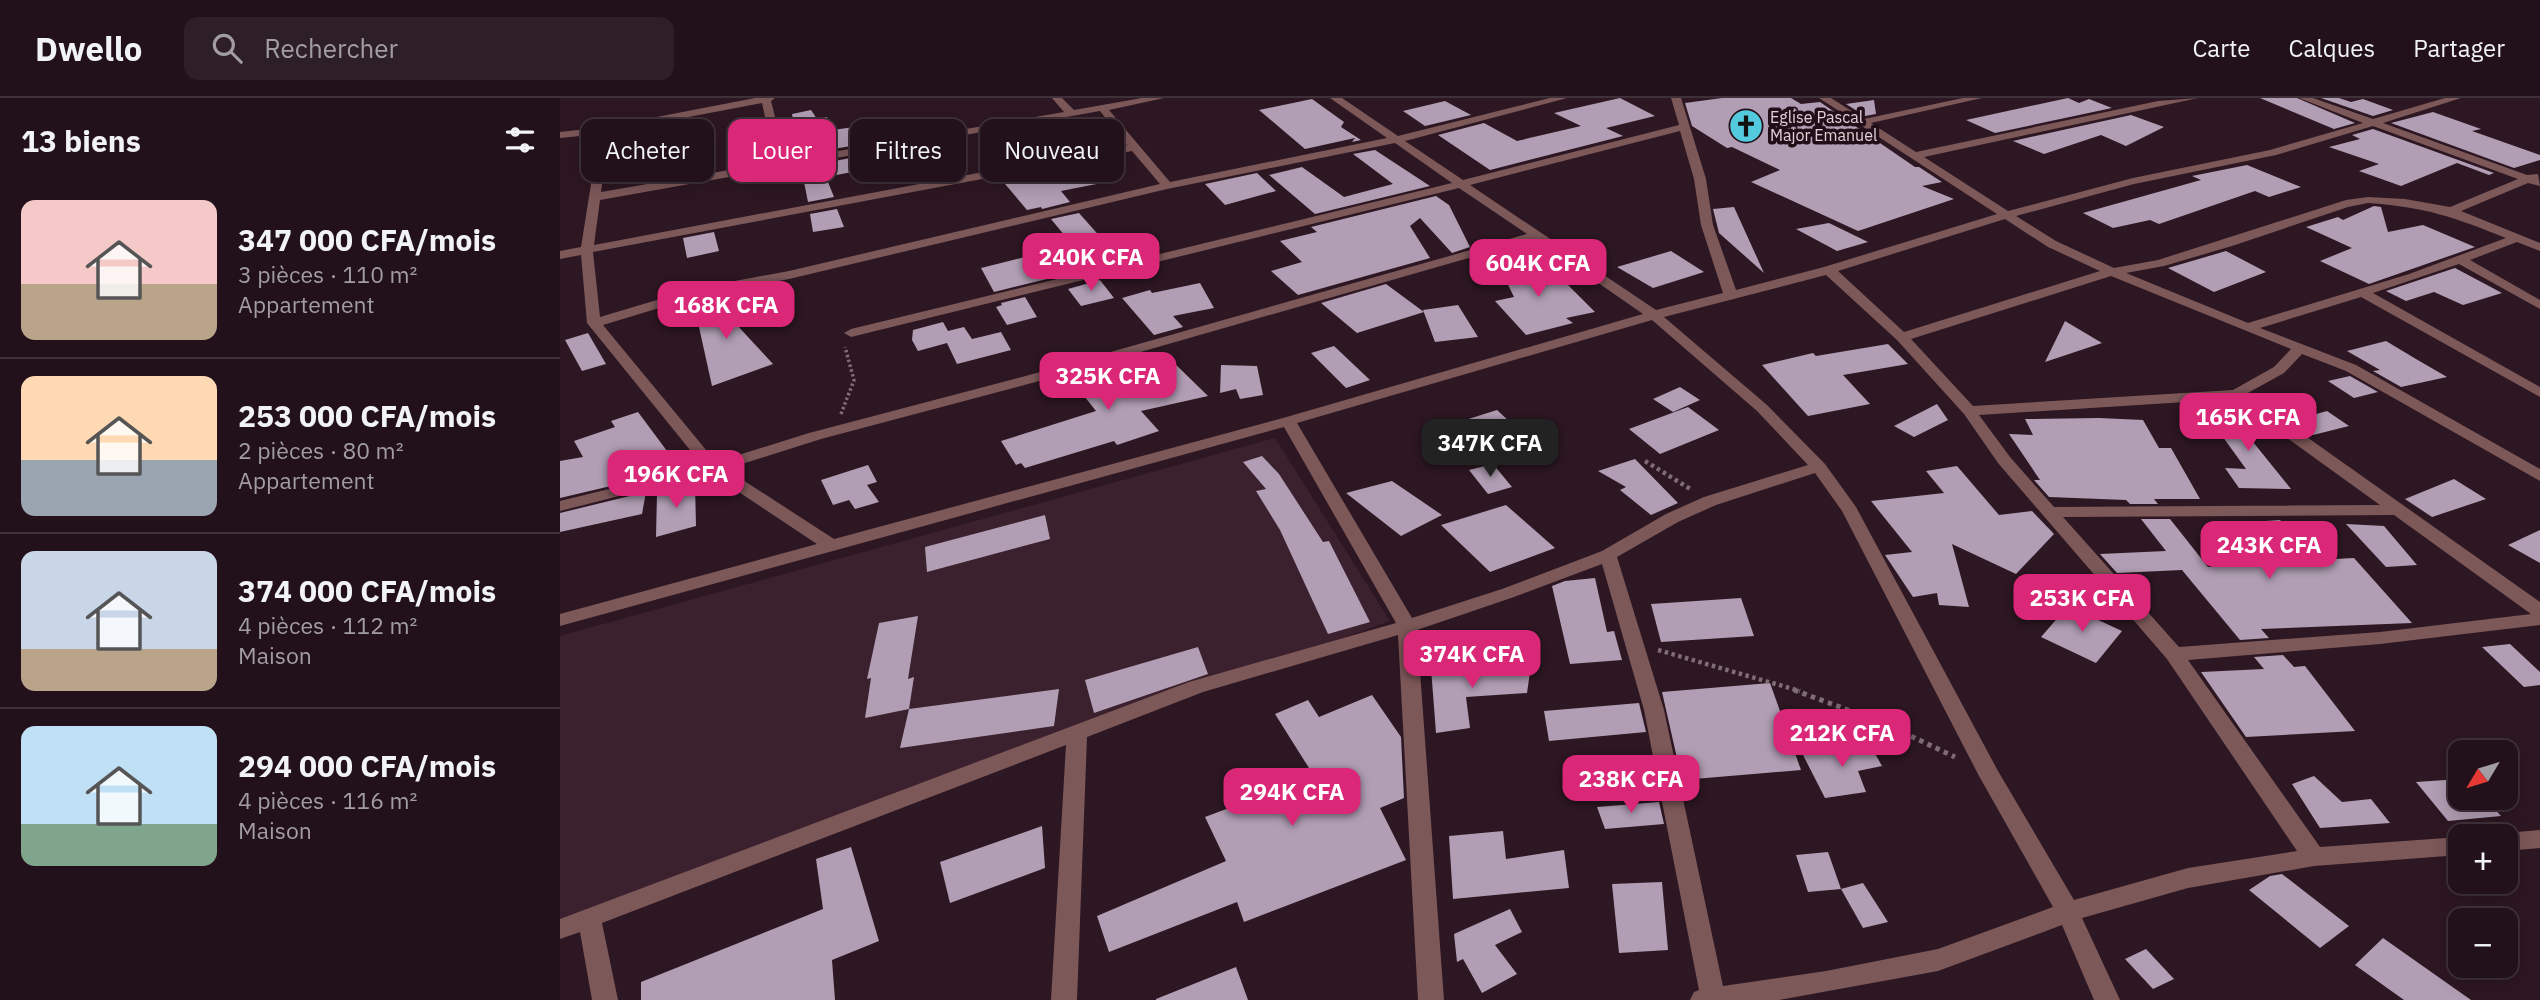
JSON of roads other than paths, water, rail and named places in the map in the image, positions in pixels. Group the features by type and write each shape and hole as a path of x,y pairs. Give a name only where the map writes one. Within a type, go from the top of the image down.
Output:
{"street":[{"path":"661,119 768,98 772,119"},
{"path":"1056,98 1072,114"},
{"path":"836,154 1159,98"},
{"path":"594,323 697,292 789,275 1167,186 1395,140 1562,98"},
{"path":"1676,98 1682,127 1700,179 1707,225 1731,296"},
{"path":"1824,98 2052,244 2112,272 2351,368 2540,476"},
{"path":"1863,122 1977,98"},
{"path":"1913,156 2152,104 2193,98"},
{"path":"2304,98 2534,181"},
{"path":"560,620 1288,421 1654,315 1829,270 2005,215 2133,181 2272,153 2371,121 2456,98"},
{"path":"1341,99 1395,140 1654,315 1762,408 1819,467 1850,511 1990,776 2068,912 2107,1000"},
{"path":"1103,109 1167,186"},
{"path":"851,333 1461,184 1682,127"},
{"path":"560,135 581,133"},
{"path":"560,255 1135,147"},
{"path":"595,197 728,173"},
{"path":"2451,211 2534,181 2540,173"},
{"path":"597,182 587,250 594,323 713,468 831,545"},
{"path":"1902,337 2112,272 2228,243 2346,204 2368,201 2405,202 2451,211 2540,247"},
{"path":"560,506 713,468 815,436 1038,377 1536,234"},
{"path":"2248,327 2363,293 2516,238"},
{"path":"2460,260 2540,305"},
{"path":"1829,270 1902,337 1969,411 2004,460 2174,654 2314,858"},
{"path":"2363,293 2540,393"},
{"path":"1969,411 2236,394 2279,370 2301,347"},
{"path":"2236,394 2540,611"},
{"path":"1288,421 1407,626 1432,1000"},
{"path":"560,929 1196,687 1407,626 1508,593 1608,555 1672,518 1710,501 1819,467"},
{"path":"2049,512 2401,510"},
{"path":"1608,555 1654,710 1708,999 1826,982 1938,960 2068,912 2188,878 2314,858 2448,847"},
{"path":"2174,654 2380,638 2540,619"},
{"path":"1064,1000 1077,734"},
{"path":"2518,841 2540,839"},
{"path":"589,918 605,1000"}],"place":[{"name":"Eglise Pascal Major Emanuel","path":"1746,126"}]}
